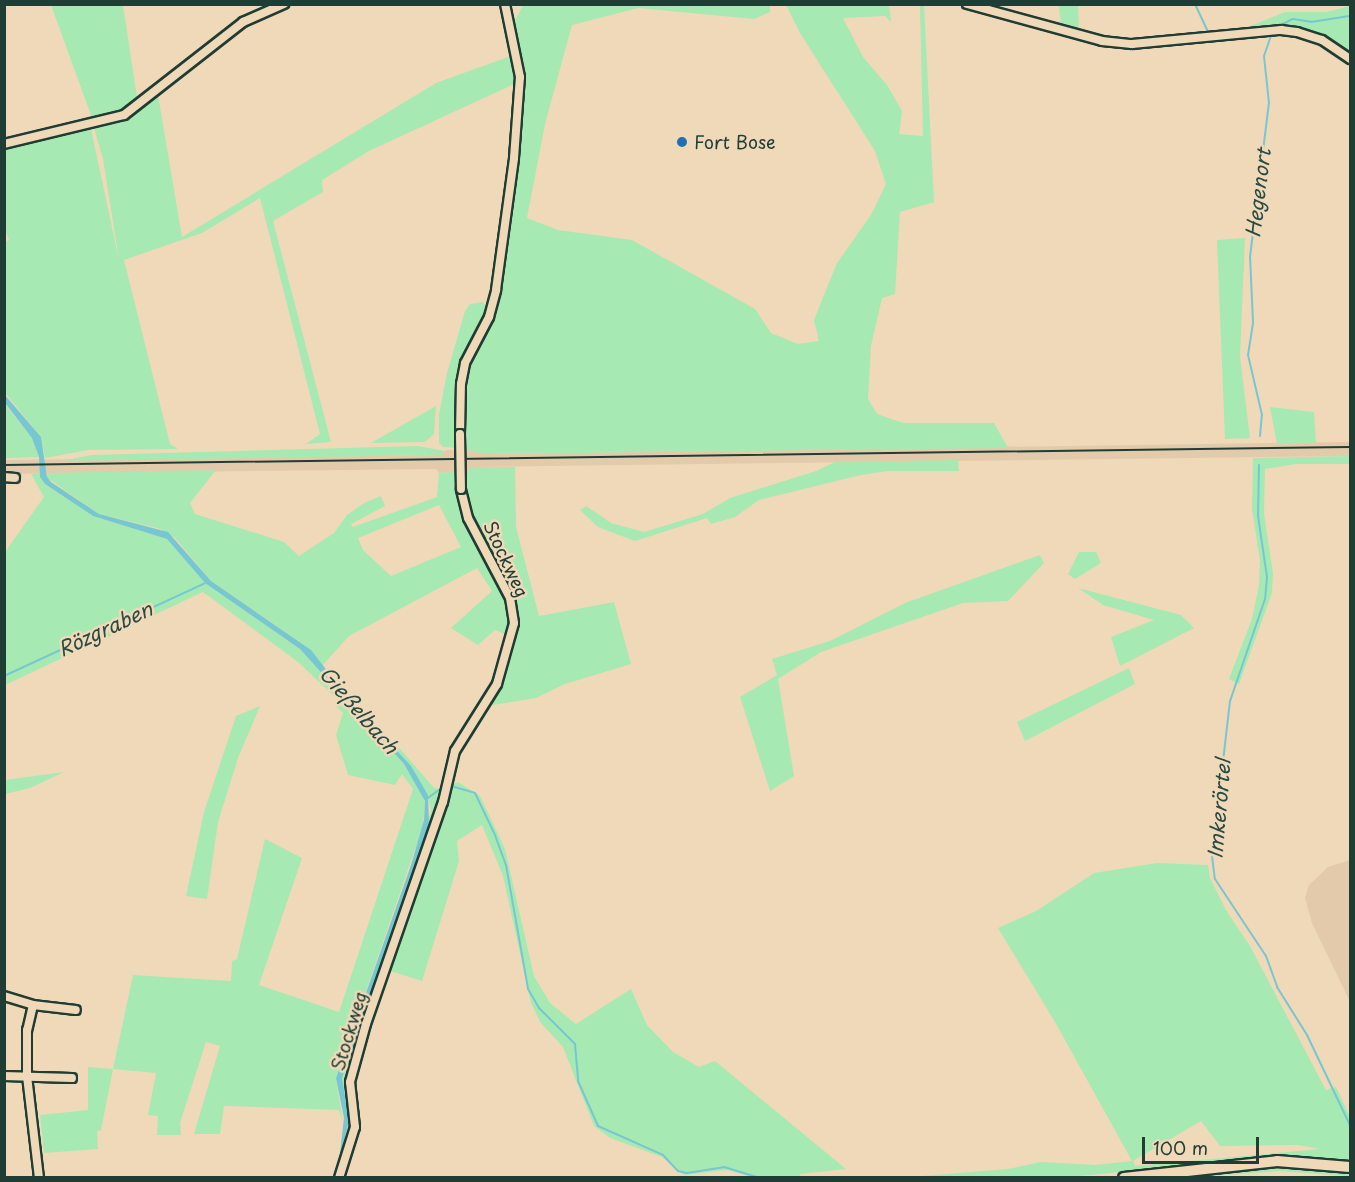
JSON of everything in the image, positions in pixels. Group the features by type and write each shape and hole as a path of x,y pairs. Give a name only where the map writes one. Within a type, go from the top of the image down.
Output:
{"main road":[{"path":"1124,1178 1277,1161 1350,1167"}],"street":[{"path":"4,144 124,115 243,22 284,4"},
{"name":"Stockweg","path":"339,1178 355,1127 350,1082 366,1024 442,802 455,751 497,684 514,623 510,598 468,518 461,489 460,434 461,384 496,290 514,158 520,77 505,4"},
{"path":"967,4 1102,41 1132,44 1281,30 1322,40 1350,59"},
{"path":"4,477 15,478"},
{"path":"4,996 33,1005 76,1010"},
{"path":"33,1005 26,1037 27,1076 39,1178"},
{"path":"4,1076 72,1078"}],"shaded area":[{"path":"1350,442 1350,456 471,467 469,471 439,473 436,469 5,474 5,460 441,455 446,450 475,449 484,454"},
{"path":"1350,860 1350,1002 1312,923 1305,898 1309,885 1328,867"}],"green space":[{"path":"524,4 770,5 770,12 754,19 638,8 572,25 545,124 527,218 558,230 632,240 755,309 771,333 798,344 819,341 814,320 837,263 871,215 886,184 875,151 800,33 786,5 889,5 891,22 885,16 843,18 863,57 887,85 902,111 899,134 923,136 920,5 924,5 934,202 900,212 895,294 882,298 871,346 868,399 877,414 903,423 994,423 1008,448 484,454 465,449 464,394 470,366 500,299 525,76 515,20"},
{"path":"51,5 123,5 138,104 95,121 92,118"},
{"path":"1059,5 1078,5 1079,33 1061,28"},
{"path":"1350,6 1350,55 1335,43 1303,29 1284,27 1236,32 1285,12 1327,12"},
{"path":"511,56 517,88 512,85 369,151 322,180 323,192 273,221 331,442 306,444 320,434 260,198 202,233 124,260 170,444 178,449 88,450 45,458 41,437 5,393 4,242 9,240 5,230 4,147 91,129 119,260 103,159 94,128 140,109 158,95 182,237 436,83"},
{"path":"1245,238 1240,357 1250,438 1225,439 1217,240"},
{"path":"483,302 487,309 468,351 459,448 443,447 439,443 439,414 447,373 465,311 470,304"},
{"path":"4,403 32,438 39,457 5,458"},
{"path":"436,406 434,434 425,442 371,443"},
{"path":"1270,407 1314,412 1316,443 1277,444"},
{"path":"418,446 445,451 442,455 61,461 92,455"},
{"path":"1350,456 1350,464 1296,464 1265,469 1264,514 1273,573 1272,593 1239,684 1229,679 1252,619 1259,585 1260,561 1252,509 1253,458"},
{"path":"958,460 959,471 888,471 861,475 759,500 735,517 711,524 707,518 635,541 598,527 580,510 586,506 611,523 644,532 703,514 730,498 816,471 835,462"},
{"path":"470,467 515,467 516,527 539,616 614,602 631,664 565,684 536,698 487,706 514,638 495,630 478,645 451,628 492,591 477,568 349,636 322,666 304,645 211,581 175,538 161,529 99,514 46,477 48,473 216,470 190,503 195,514 284,542 299,556 334,533 347,515 364,503 381,496 385,506 351,524 353,527 437,497 439,473 469,471","holes":["439,505 461,547 391,576 363,550 358,538"]},
{"path":"41,473 45,484 93,516 167,539 205,583 300,649 404,764 421,793 425,802 423,826 336,1078 343,1123 339,1110 224,1106 220,1134 194,1134 220,1046 206,1042 180,1123 181,1135 157,1135 158,1116 148,1115 156,1073 113,1069 133,975 231,981 232,961 237,959 265,839 302,858 259,985 339,1012 413,789 402,774 395,785 348,775 336,735 343,713 336,706 338,700 298,662 203,592 5,685 5,552 44,497 31,474"},
{"path":"1079,552 1096,552 1101,563 1075,579 1068,574"},
{"path":"1040,555 1044,563 1008,601 963,603 821,652 778,679 794,776 770,791 740,697 777,675 772,659 830,641 905,603"},
{"path":"1078,588 1181,615 1194,628 1120,666 1111,637 1154,620 1103,605"},
{"path":"1129,668 1135,684 1025,741 1017,722"},
{"path":"260,706 238,758 218,822 207,899 186,896 204,812 236,716"},
{"path":"386,740 396,744 434,788 440,789 458,782 480,796 505,849 534,976 550,1003 576,1024 631,989 647,1025 673,1052 699,1067 715,1061 846,1169 800,1174 800,1178 752,1177 727,1170 684,1175 662,1157 610,1138 594,1126 563,1047 540,1022 531,1003 503,876 482,825 457,841 459,861 422,981 384,969 350,1062 346,1082 351,1124 348,1124 342,1078 431,811 428,795"},
{"path":"64,772 30,788 5,794 5,780"},
{"path":"1157,863 1208,865 1210,878 1226,910 1250,946 1326,1090 1336,1087 1350,1117 1350,1163 1288,1157 1078,1176 897,1178 1008,1169 1041,1162 1095,1165 1132,1161 1055,1022 998,928 1036,911 1094,873","holes":["1201,1121 1220,1146 1298,1145 1320,1149 1135,1166 1133,1161"]},
{"path":"88,1067 113,1069 101,1130 97,1131 98,1149 44,1153 40,1115 88,1110"},
{"path":"1278,1166 1335,1168 1350,1172 1350,1176 1279,1171 1183,1178"}],"water":[{"name":"Gießelbach","path":"4,394 41,437 47,477 51,482 99,514 168,532 211,581 311,650 350,700 411,766 428,795 429,824 342,1078 349,1121 339,1162 344,1118 336,1078 411,865 424,820 425,801 404,764 300,649 205,583 167,539 93,516 45,484 40,477 39,457 32,438 5,403"}],"waterway":[{"path":"1195,4 1207,30"},
{"name":"Hegenort","path":"1275,28 1293,19 1311,22 1350,16"},
{"name":"Hegenort","path":"1260,436 1262,415 1248,355 1253,322 1250,257 1269,103 1264,56 1272,33"},
{"name":"Imkerörtel","path":"1259,465 1258,516 1267,577 1265,599 1230,701 1212,856 1215,879 1266,956 1277,987 1307,1035 1350,1125"},
{"name":"Rözgraben","path":"4,676 205,583"},
{"path":"451,786 475,793 495,835 506,865 528,989 539,1008 575,1044 578,1081 598,1126 663,1155 678,1171 687,1173 724,1167 759,1178"},
{"path":"428,798 440,789"}],"railway":[{"path":"4,465 1350,447"}],"place":[{"name":"Fort Bose","path":"682,142"}]}
